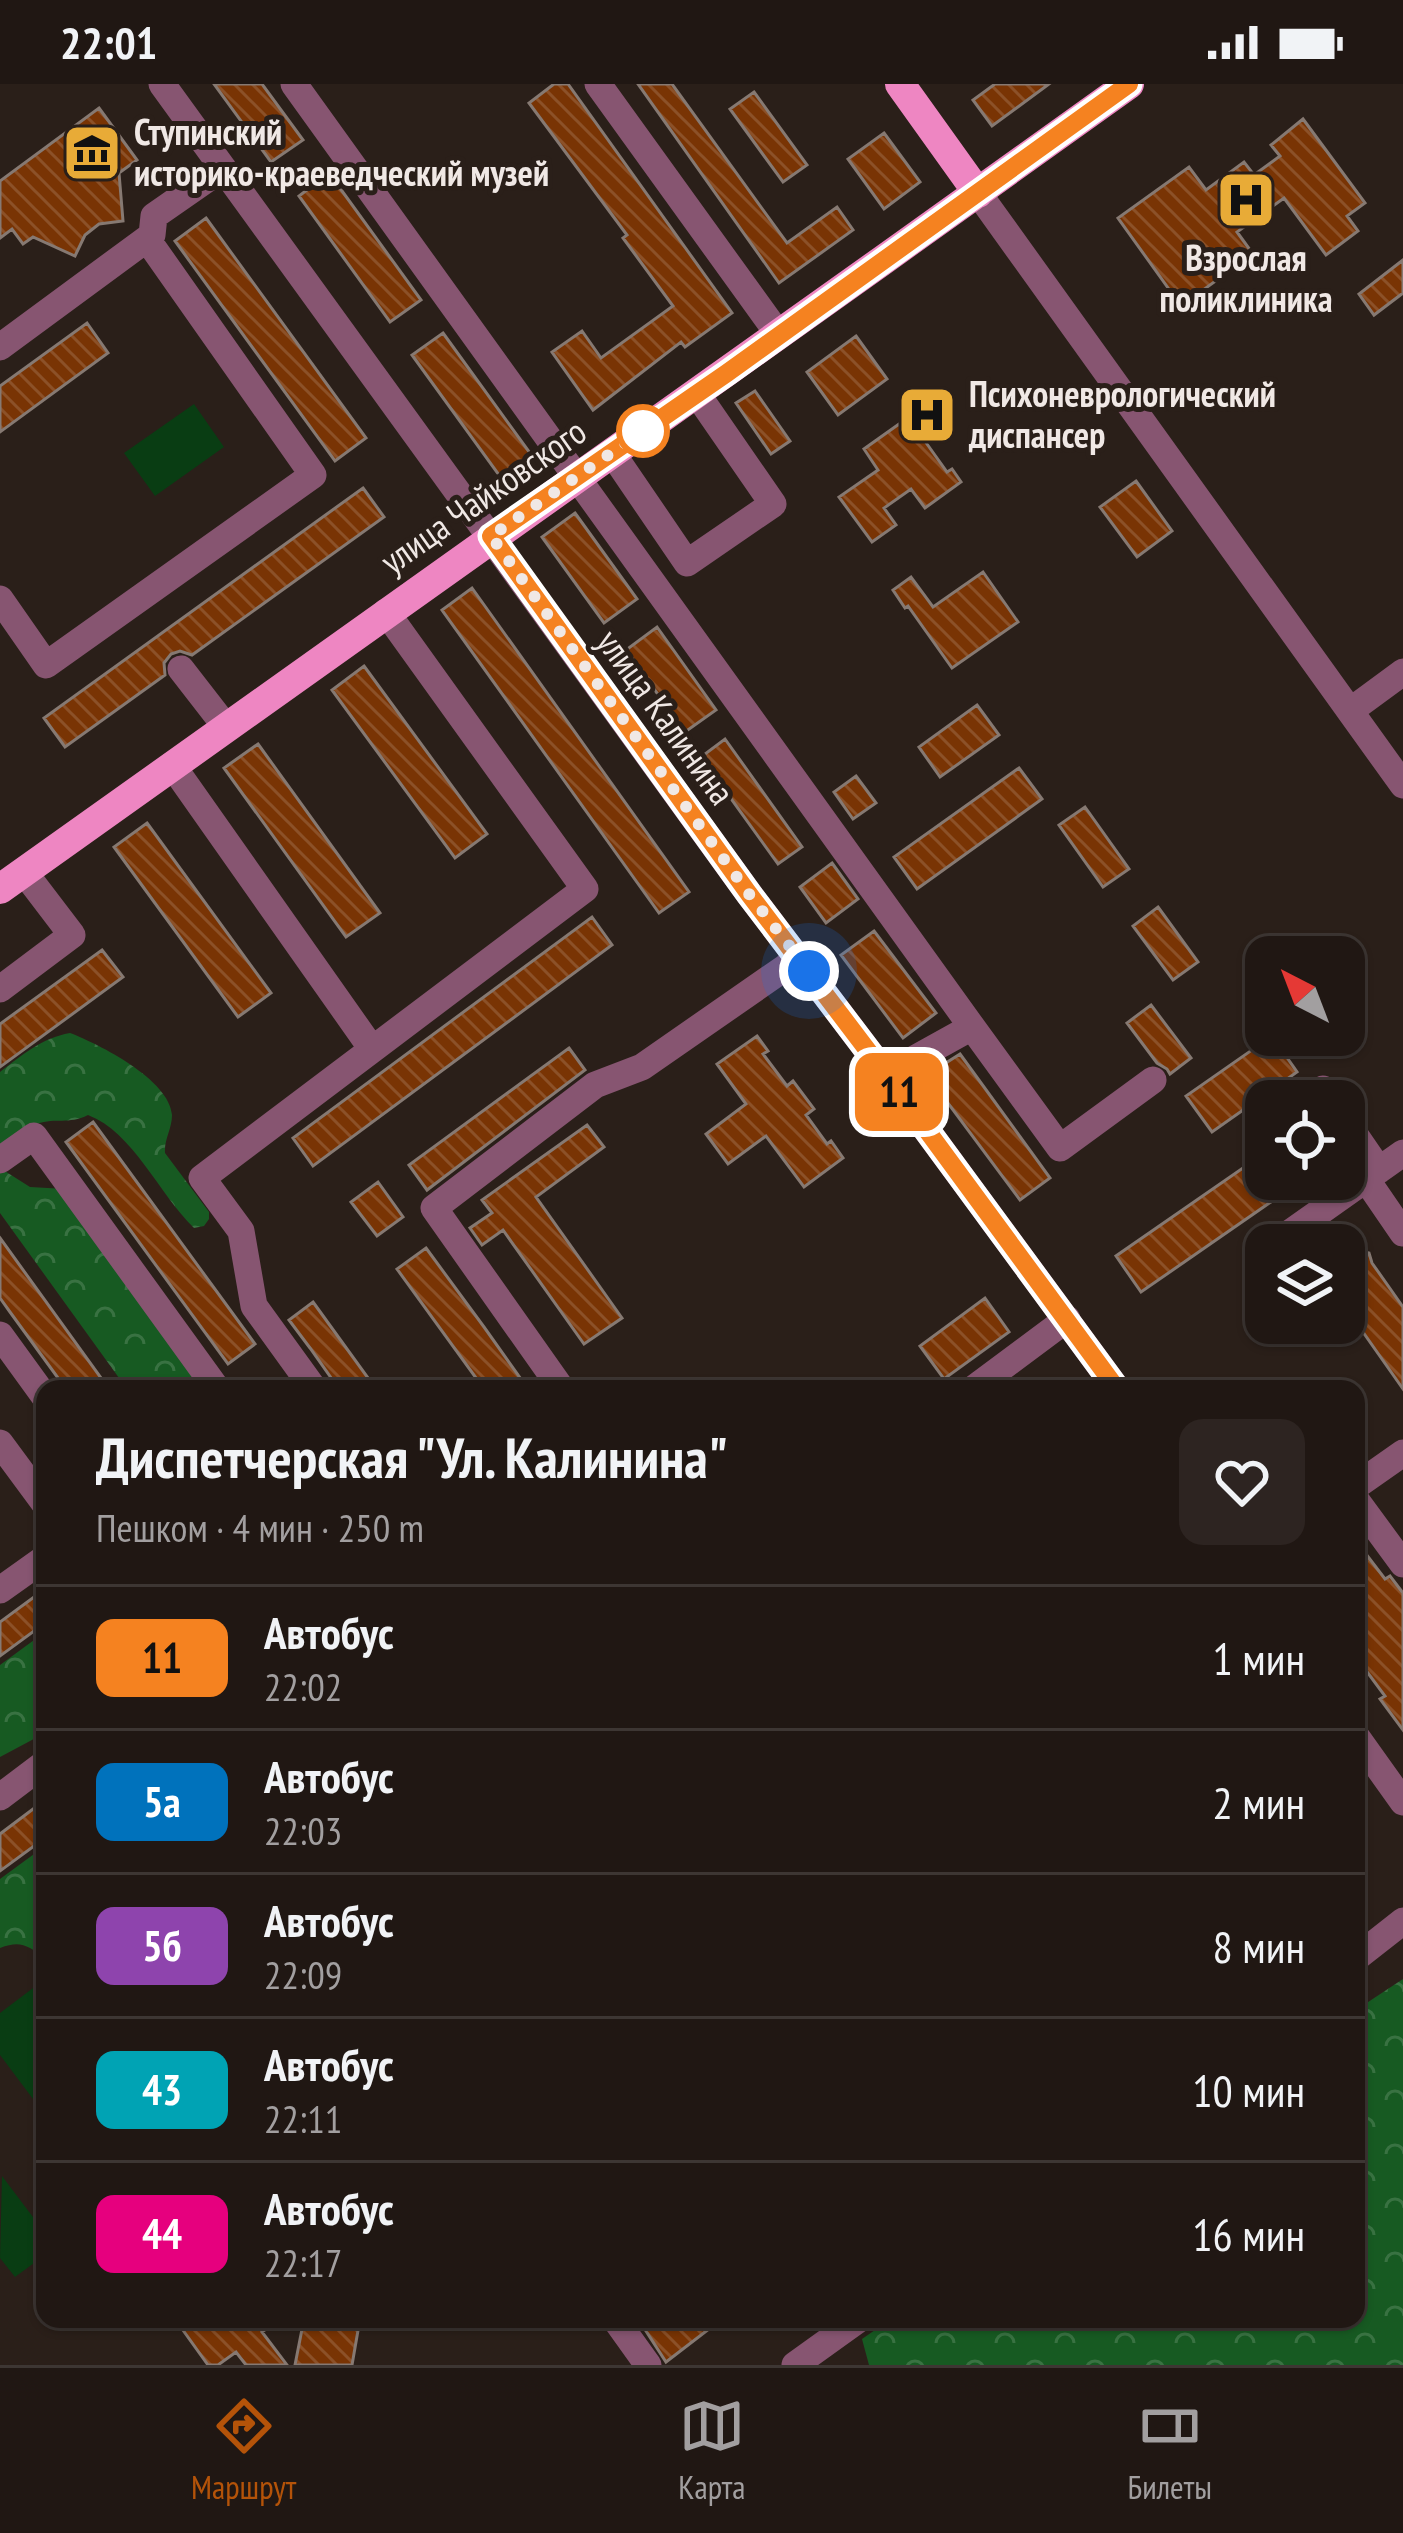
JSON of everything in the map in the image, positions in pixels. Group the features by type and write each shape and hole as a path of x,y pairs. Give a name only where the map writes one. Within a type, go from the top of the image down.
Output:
{"main road":[{"path":"900,84 978,193"},
{"name":"улица Чайковского","path":"12,880 1129,84"}],"street":[{"name":"улица Калинина","path":"162,84 749,894 1111,1380"},
{"path":"294,84 1060,1148 1153,1080"},
{"path":"598,84 779,335"},
{"path":"0,347 152,235 154,216 223,168"},
{"path":"978,193 1403,785"},
{"path":"0,599 46,665 313,475 147,239"},
{"path":"612,453 687,563 756,516 773,504 697,394"},
{"path":"298,1380 254,1306 241,1232 202,1178 585,889 386,612"},
{"path":"182,669 226,727"},
{"path":"1350,711 1403,672"},
{"path":"172,765 372,1049"},
{"path":"0,989 72,935 12,880"},
{"path":"555,1380 434,1208 596,1085 642,1067 797,956"},
{"path":"884,1072 972,1027"},
{"path":"0,1160 34,1136 210,1380"},
{"path":"1302,1224 1403,1153"},
{"path":"1365,1160 1403,1233"},
{"path":"985,1380 1067,1319"},
{"path":"0,1335 36,1385"},
{"path":"0,1443 36,1492"},
{"path":"1365,1480 1403,1453"},
{"path":"1365,1512 1403,1564"},
{"path":"0,1590 36,1564"},
{"path":"1365,1768 1403,1802"},
{"path":"0,1797 36,1770"},
{"path":"1365,1951 1403,1921"},
{"path":"621,2328 648,2365"},
{"path":"795,2365 846,2328"}],"green space":[{"path":"194,404 224,447 155,496 124,453"},
{"path":"70,1033 114,1055 159,1089 172,1115 165,1153 209,1212 204,1226 194,1228 119,1135 88,1115 37,1124 0,1146 0,1072 41,1043"},
{"path":"0,1168 30,1187 65,1189 191,1367 192,1380 121,1380 0,1213"},
{"path":"36,1639 36,1738 0,1757 0,1665"},
{"path":"36,1853 36,1951 24,1945 0,1948 0,1879"},
{"path":"1403,1979 1403,2365 869,2365 862,2339 878,2328 1365,2328 1365,2004"},
{"path":"36,1986 36,2103 0,2055 0,2013"},
{"path":"2,2176 36,2221 36,2262 15,2277 0,2258"}],"building":[{"path":"214,84 262,84 303,140 271,162"},
{"path":"554,84 568,84 732,313 685,347 681,342 593,410 552,352 582,331 601,358 673,306 529,103"},
{"path":"638,84 672,84 787,243 837,207 853,230 779,283"},
{"path":"995,84 1049,84 992,126 973,100"},
{"path":"754,92 807,165 783,182 730,109"},
{"path":"99,108 137,160 119,173 123,221 99,224 85,235 75,256 33,237 23,244 12,229 0,238 0,181"},
{"path":"1303,119 1365,203 1347,216 1358,231 1326,255 1284,198 1237,232 1253,254 1181,306 1118,218 1189,167 1206,190 1244,162 1254,175 1280,156 1271,145"},
{"path":"884,133 920,182 884,209 848,159"},
{"path":"329,173 421,300 390,322 299,196"},
{"path":"206,218 366,438 335,461 175,241"},
{"path":"1403,260 1403,293 1374,315 1359,294"},
{"path":"87,323 108,353 0,432 0,386"},
{"path":"443,333 535,460 504,482 412,355"},
{"path":"856,336 887,379 838,415 807,372"},
{"path":"755,391 790,441 771,454 736,403"},
{"path":"913,414 927,434 922,437 947,472 952,469 961,482 925,508 911,489 884,508 896,525 872,542 839,497 878,470 864,449"},
{"path":"1136,481 1172,531 1137,557 1100,507"},
{"path":"363,488 384,517 192,655 171,654 164,663 165,675 65,747 44,718"},
{"path":"575,513 637,599 604,623 542,537"},
{"path":"983,572 1018,622 952,668 893,590 911,577 933,607"},
{"path":"472,588 689,892 659,913 442,610"},
{"path":"657,627 716,710 685,732 626,650"},
{"path":"364,666 487,834 455,858 332,690"},
{"path":"977,705 999,735 940,777 919,747"},
{"path":"725,739 802,847 778,864 701,757"},
{"path":"258,744 380,913 346,937 224,768"},
{"path":"1019,768 1042,799 917,889 894,857"},
{"path":"856,776 876,803 853,819 834,792"},
{"path":"1085,807 1129,869 1103,887 1059,825"},
{"path":"147,823 271,993 238,1017 114,847"},
{"path":"832,863 858,899 826,923 800,887"},
{"path":"1158,907 1198,962 1173,980 1133,926"},
{"path":"592,917 612,945 313,1166 293,1138"},
{"path":"874,931 936,1013 903,1038 841,955"},
{"path":"102,950 123,977 0,1067 0,1024"},
{"path":"1151,1005 1191,1058 1170,1074 1127,1023"},
{"path":"757,1036 768,1051 763,1054 787,1086 793,1081 814,1109 806,1115 843,1158 804,1187 766,1136 728,1164 706,1134 746,1104 717,1064"},
{"path":"569,1048 585,1070 427,1190 409,1165"},
{"path":"960,1054 1050,1178 1020,1200 927,1075"},
{"path":"1245,1055 1286,1056 1297,1072 1286,1080 1245,1080 1245,1109 1212,1132 1186,1096"},
{"path":"93,1122 255,1344 228,1364 66,1142"},
{"path":"587,1125 604,1147 536,1197 622,1318 584,1344 503,1230 482,1245 470,1228 492,1213 482,1200"},
{"path":"1245,1167 1245,1200 1274,1200 1141,1292 1116,1256"},
{"path":"378,1182 403,1217 377,1236 351,1202"},
{"path":"0,1238 103,1380 59,1380 0,1298"},
{"path":"426,1248 521,1380 477,1380 397,1269"},
{"path":"1365,1252 1403,1307 1403,1389 1365,1335"},
{"path":"985,1298 1009,1332 944,1379 920,1346"},
{"path":"313,1302 369,1380 332,1380 289,1320"},
{"path":"1365,1553 1403,1593 1403,1730 1380,1699 1385,1696 1365,1669"},
{"path":"36,1596 36,1630 0,1656 0,1622"},
{"path":"36,1807 36,1845 0,1871 0,1834"},
{"path":"181,2328 268,2328 262,2332 287,2365 246,2365 236,2352 218,2365 208,2365"},
{"path":"302,2328 358,2328 352,2365 295,2365"},
{"path":"650,2328 710,2328 666,2362 646,2331"}],"bus line":[{"name":"11","path":"1111,1380 749,894 491,536 1129,84"}],"place":[{"name":"Ступинский историко-краеведческий музей","path":"92,153"},
{"name":"Взрослая поликлиника","path":"1246,200"},
{"name":"Психоневрологический диспансер","path":"927,415"}],"route":[{"path":"643,431 491,536 809,971"}]}
